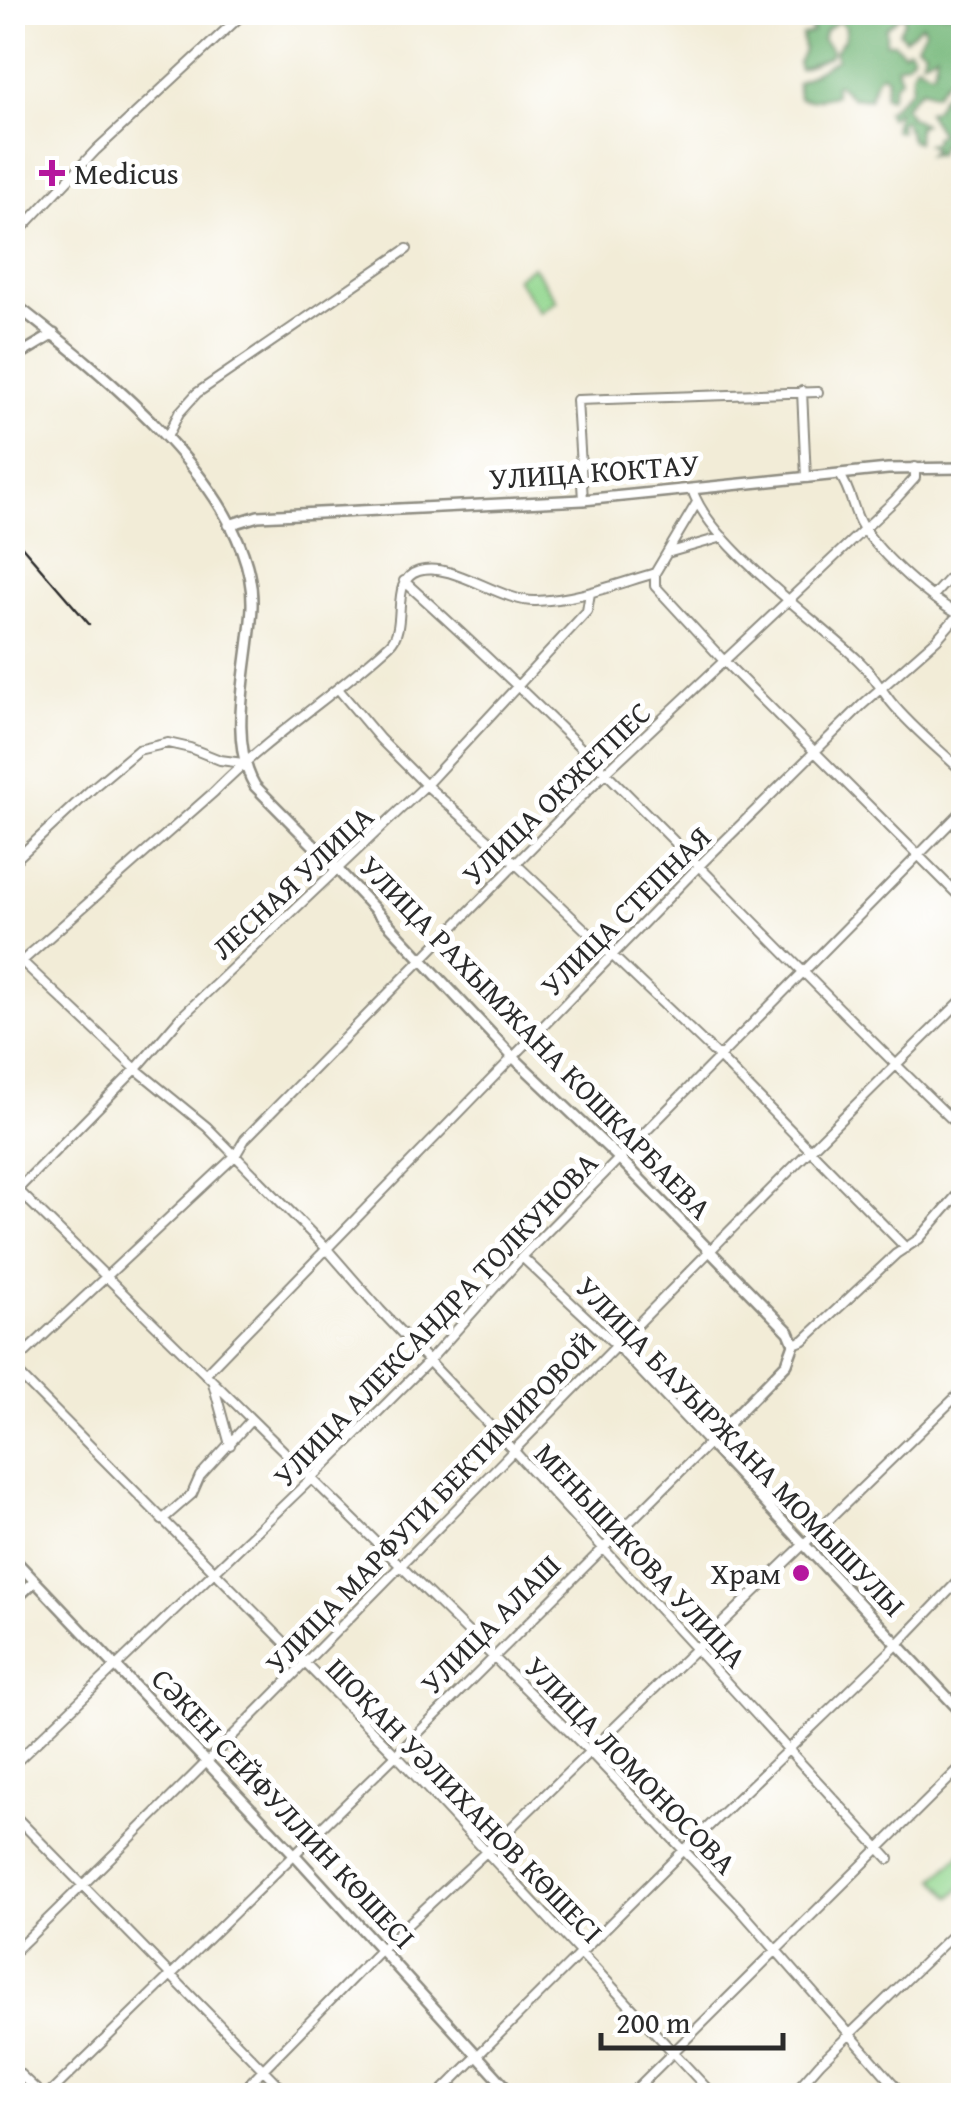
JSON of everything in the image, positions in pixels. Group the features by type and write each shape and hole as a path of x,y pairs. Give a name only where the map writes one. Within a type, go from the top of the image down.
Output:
{"street":[{"path":"12,240 96,150 244,12"},
{"path":"167,437 179,413 197,393 407,250"},
{"path":"12,302 103,373 167,437 194,470 242,550 251,576 241,733 243,762"},
{"path":"12,359 54,334"},
{"path":"802,390 806,478"},
{"path":"583,500 576,400 818,392"},
{"name":"УЛИЦА КОКТАУ","path":"228,525 258,516 583,500 916,466 964,468"},
{"name":"УЛИЦА ОКЖЕТПЕС","path":"12,1366 235,1156 246,1139 420,958 606,772 911,484 916,466"},
{"path":"840,475 850,488 864,529 933,596 961,616"},
{"path":"692,490 705,520 789,601 858,660 892,704 964,773"},
{"path":"696,504 655,572 654,586 964,901"},
{"path":"667,553 723,537"},
{"path":"933,596 964,562"},
{"path":"12,970 243,762 339,690 395,639 404,581 413,573 435,569 534,601 590,593 655,572"},
{"path":"404,581 606,772 697,868 964,1131"},
{"name":"ЛЕСНАЯ УЛИЦА","path":"14,1190 136,1069 180,1018 426,785 587,612 590,593"},
{"name":"УЛИЦА СТЕПНАЯ","path":"205,1374 697,868 862,705 961,616"},
{"path":"339,690 426,785 515,863 719,1057 906,1248"},
{"path":"12,863 138,750 168,743 220,760 243,762"},
{"name":"УЛИЦА РАХЫМЖАНА КОШКАРБАЕВА","path":"243,762 254,786 512,1056 784,1324 794,1344"},
{"name":"УЛИЦА АЛЕКСАНДРА ТОЛКУНОВА","path":"12,1766 311,1480 428,1362 522,1258 964,809"},
{"name":"МЕНЬШИКОВА УЛИЦА","path":"12,952 136,1069 206,1127 326,1248 889,1859"},
{"name":"УЛИЦА МАРФУГИ БЕКТИМИРОВОЙ","path":"12,1954 208,1762 616,1345 964,998"},
{"name":"УЛИЦА АЛАШ","path":"45,2096 396,1755 787,1364 794,1344 804,1340 896,1254 929,1229 964,1187"},
{"name":"УЛИЦА ЛОМОНОСОВА","path":"14,1190 107,1276 590,1752 776,1951 904,2096"},
{"path":"896,1254 898,1240"},
{"name":"УЛИЦА БАУЫРЖАНА МОМЫШУЛЫ","path":"522,1258 616,1345 964,1715"},
{"name":"ШОҚАН УӘЛИХАНОВ КӨШЕСІ","path":"12,1366 396,1755 714,2096"},
{"path":"213,1383 230,1445"},
{"path":"237,2096 381,1950 964,1389"},
{"path":"162,1520 192,1494 200,1476 251,1420"},
{"name":"СӘКЕН СЕЙФУЛЛИН КӨШЕСІ","path":"12,1557 294,1854 514,2096"},
{"path":"437,2096 964,1575"},
{"path":"12,1602 35,1581"},
{"path":"629,2096 964,1764"},
{"path":"12,1813 289,2096"},
{"path":"791,2096 964,1924"},
{"path":"12,2067 45,2096"}],"green space":[{"path":"810,13 963,13 963,70 947,79 935,94 921,89 904,106 909,116 923,124 918,126 917,142 911,140 904,120 899,122 900,132 894,130 897,111 889,118 886,112 911,89 916,64 934,71 937,53 922,60 925,50 917,45 925,30 922,24 905,39 899,32 905,19 902,14 886,28 886,43 894,43 903,52 909,49 913,54 908,62 896,66 901,78 890,98 884,96 887,78 882,74 877,77 869,99 851,97 838,84 835,95 804,99 799,98 797,83 837,59 835,51 845,38 846,28 839,21 826,30 822,39 832,51 829,57 800,69 802,36 813,32 805,20"},
{"path":"953,88 963,93 964,135 956,133 951,137 958,145 963,143 963,148 951,151 942,143 938,154 928,155 934,149 927,144 935,142 934,137 941,134 927,112 934,110"},
{"path":"533,266 557,301 540,312 516,278"},
{"path":"963,1852 963,1885 952,1897 935,1879"}],"railway":[{"path":"12,535 89,624"}],"place":[{"name":"Medicus","path":"52,173"},
{"name":"Храм","path":"801,1573"}]}
